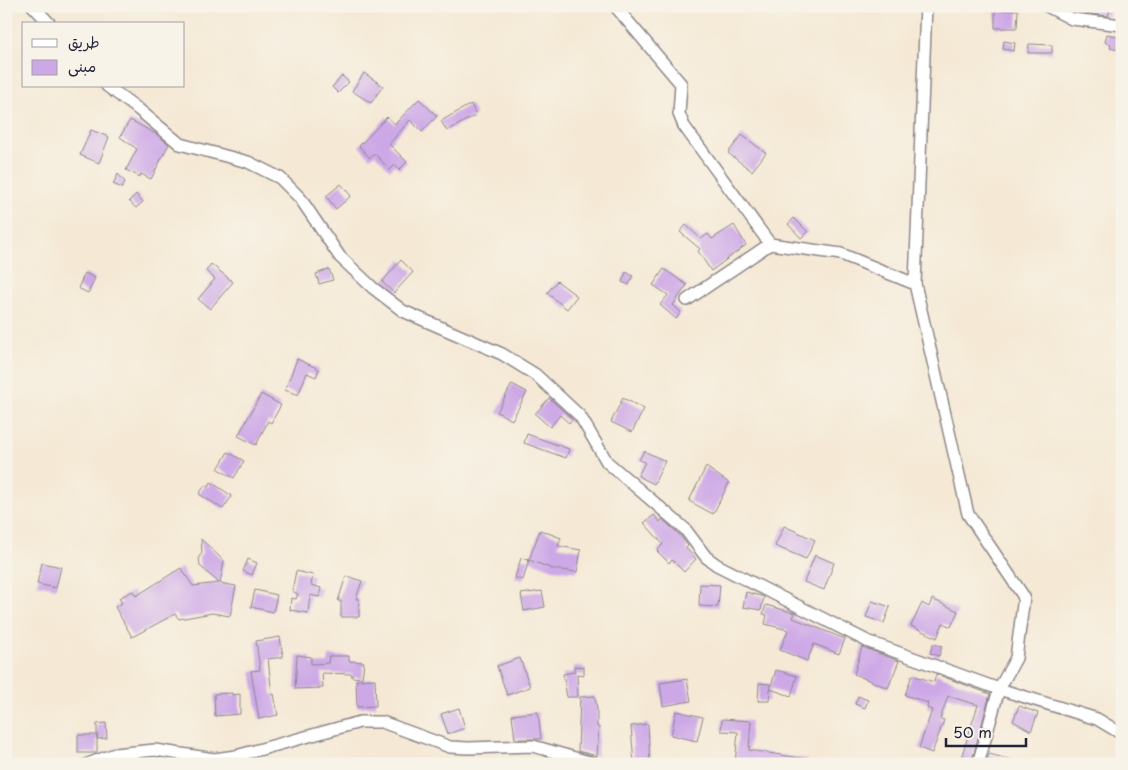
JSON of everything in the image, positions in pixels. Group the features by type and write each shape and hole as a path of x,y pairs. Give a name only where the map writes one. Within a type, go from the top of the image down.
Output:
{"street":[{"path":"33,6 48,22"},
{"path":"615,6 681,84 679,114 684,126 770,244"},
{"path":"926,6 915,284 968,514 1024,597 1016,658 999,689 978,764"},
{"path":"1047,6 1072,19 1122,25"},
{"path":"109,88 138,109 180,144 248,162 280,178 300,198 340,257 373,288 403,311 502,354 536,375 580,416 607,462 685,529 706,557 717,565 870,642 999,689 1097,719 1122,734"},
{"path":"687,300 770,244 841,254 915,284"},
{"path":"88,764 115,754 155,750 214,759 236,756 360,722 382,722 450,746 468,748 533,746 596,764"}],"building":[{"path":"1092,6 1111,6 1108,16 1089,14"},
{"path":"995,10 1018,10 1017,28 995,28"},
{"path":"1107,34 1122,38 1122,51 1110,48 1111,44 1105,42"},
{"path":"1004,41 1015,43 1014,51 1003,49"},
{"path":"1029,44 1052,45 1052,53 1028,53"},
{"path":"364,73 383,86 371,103 352,91"},
{"path":"342,76 349,82 338,93 332,87"},
{"path":"419,99 437,116 422,132 410,120 389,144 407,162 399,170 395,165 390,170 375,154 370,158 359,146 387,117 395,124"},
{"path":"471,104 476,115 447,131 441,121"},
{"path":"130,120 156,134 169,144 151,179 141,174 140,177 126,170 137,149 120,137"},
{"path":"91,130 109,137 99,163 80,155"},
{"path":"742,135 766,153 752,171 728,153"},
{"path":"118,174 125,182 122,188 113,184"},
{"path":"341,184 351,196 336,209 326,196"},
{"path":"136,194 143,202 136,208 129,201"},
{"path":"794,218 808,232 801,238 788,224"},
{"path":"686,225 701,239 708,234 712,239 734,225 746,245 711,271 698,251 700,249 680,232"},
{"path":"401,260 413,272 394,293 382,282"},
{"path":"211,264 233,282 210,309 198,299 215,279 206,271"},
{"path":"329,269 333,280 319,284 316,274"},
{"path":"664,269 687,285 673,305 681,312 676,319 660,305 668,295 653,285"},
{"path":"626,272 633,276 629,285 622,282"},
{"path":"85,273 95,278 88,293 78,288"},
{"path":"557,281 577,296 567,309 547,293"},
{"path":"297,359 319,369 316,377 307,373 298,395 285,390"},
{"path":"512,384 527,392 512,420 497,412"},
{"path":"261,394 281,405 271,423 268,421 256,445 238,436"},
{"path":"549,398 572,419 569,423 560,415 550,427 535,414"},
{"path":"623,398 644,409 632,432 611,422"},
{"path":"527,434 569,449 566,458 524,443"},
{"path":"644,451 665,461 654,484 638,476 645,462 639,460"},
{"path":"228,452 244,461 234,478 218,469"},
{"path":"706,467 729,483 713,514 689,501"},
{"path":"211,482 232,496 223,509 199,494 205,485 208,487"},
{"path":"654,515 660,522 662,519 679,534 688,546 686,548 696,559 684,572 672,560 669,563 657,551 663,544 644,523"},
{"path":"784,526 815,540 806,559 775,546"},
{"path":"540,530 561,538 558,546 581,550 577,572 553,569 529,560"},
{"path":"201,539 224,561 220,583 236,586 230,616 212,613 179,619 175,614 132,637 115,607 122,603 119,598 133,591 136,596 181,568 193,586 219,583 200,566 199,557 202,553"},
{"path":"815,555 834,563 824,590 804,582"},
{"path":"521,558 529,560 523,580 515,578"},
{"path":"248,559 257,563 252,575 243,571"},
{"path":"42,563 61,567 56,588 37,584"},
{"path":"296,571 313,575 311,585 321,588 319,597 310,595 308,613 290,610 291,598 296,599 298,594 292,591"},
{"path":"346,576 362,581 356,599 359,599 359,617 341,617 341,601 338,601"},
{"path":"700,584 720,585 718,607 699,606"},
{"path":"255,590 277,595 273,612 251,607"},
{"path":"542,591 545,607 524,611 521,594"},
{"path":"746,592 764,597 761,610 743,607"},
{"path":"932,599 958,611 951,627 943,623 937,638 911,626 922,603 929,607"},
{"path":"872,601 890,607 884,623 866,617"},
{"path":"766,605 795,613 793,618 845,639 839,654 814,644 807,661 780,650 788,630 765,624 767,615 763,614"},
{"path":"280,637 283,657 268,659 272,695 274,694 278,715 259,719 251,671 260,670 256,641"},
{"path":"933,644 942,646 939,656 930,653"},
{"path":"862,647 899,661 888,688 854,674"},
{"path":"297,655 311,657 311,664 328,663 329,656 349,656 349,661 364,662 362,678 352,677 352,674 322,673 323,688 295,689"},
{"path":"520,658 530,687 507,695 497,666"},
{"path":"574,666 584,667 584,675 577,674 578,697 567,697 563,674 574,672"},
{"path":"776,670 797,676 791,696 770,689"},
{"path":"936,674 990,694 971,764 959,764 978,705 948,696 940,719 944,720 932,753 919,748 932,710 927,708 928,703 905,695 912,675 934,682"},
{"path":"375,679 376,706 357,707 356,680"},
{"path":"687,679 691,701 663,706 660,683"},
{"path":"759,683 770,684 769,701 758,701"},
{"path":"232,693 232,695 240,694 240,714 215,716 214,694"},
{"path":"595,696 597,727 599,727 597,756 578,751 580,697"},
{"path":"858,696 868,700 865,708 855,704"},
{"path":"1019,706 1038,713 1031,731 1013,721"},
{"path":"459,708 465,728 448,734 441,714"},
{"path":"676,711 703,717 697,741 671,735"},
{"path":"538,712 541,739 515,739 512,715"},
{"path":"722,719 751,721 749,750 807,759 807,764 735,764 738,732 721,731"},
{"path":"106,723 107,738 97,739 97,724"},
{"path":"648,724 650,764 634,764 631,726"},
{"path":"78,735 97,735 97,753 78,753"},
{"path":"989,754 1016,761 1016,764 986,764"}]}
